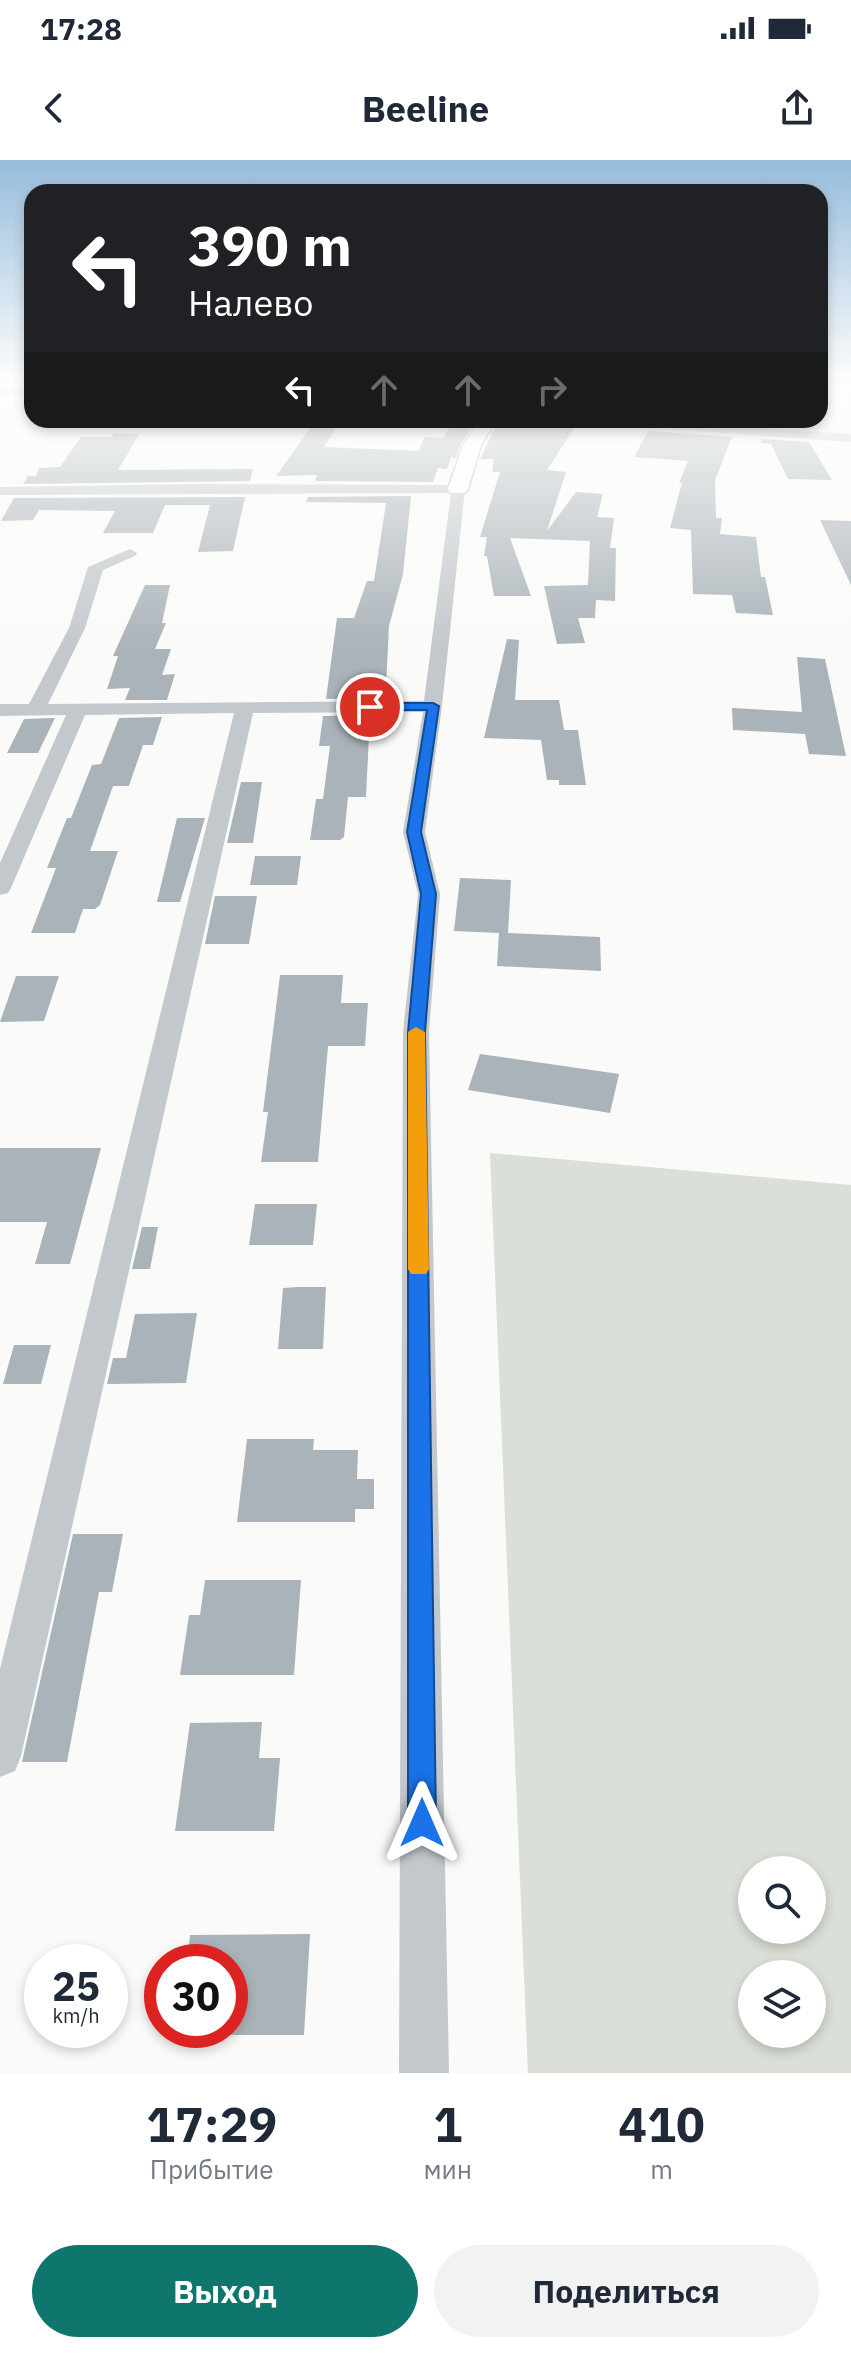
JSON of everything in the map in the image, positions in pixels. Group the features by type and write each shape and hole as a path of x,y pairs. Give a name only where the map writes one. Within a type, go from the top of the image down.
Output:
{"street":[{"path":"424,2073 416,1032 429,894 414,832 433,706 458,489 464,471"},
{"path":"0,491 458,489"},
{"path":"36,709 77,628 96,567 130,553"},
{"path":"0,710 433,706"},
{"path":"0,1756 245,707"},
{"path":"0,888 78,709"}],"shaded area":[{"path":"490,1153 851,1185 851,2073 528,2073"}],"building":[{"path":"38,471 252,471 250,481 23,484 28,476 36,476"},
{"path":"279,471 437,471 433,482 315,481 317,475 276,476"},
{"path":"559,471 566,472 547,531 576,492 603,494 597,517 614,518 610,548 616,548 615,601 596,600 595,618 578,618 585,643 557,644 544,586 588,585 590,541 510,538 531,596 494,596 487,556 484,556 487,537 480,537 500,472 492,472"},
{"path":"684,471 718,471 715,480 716,518 722,518 720,534 756,537 761,577 765,577 773,615 736,613 732,595 693,594 691,530 670,528 682,483 679,483"},
{"path":"784,471 827,471 832,480 788,479"},
{"path":"411,496 403,574 389,626 386,686 373,686 371,698 326,699 337,618 354,618 367,581 374,581 386,503 306,502 308,497"},
{"path":"245,497 233,551 198,552 210,505 165,505 153,533 103,533 115,511 39,510 33,520 1,521 14,498"},
{"path":"820,520 851,521 851,585"},
{"path":"145,585 170,585 162,623 166,623 155,649 171,649 162,675 175,674 167,700 125,700 130,688 107,689 118,656 113,656"},
{"path":"507,639 519,640 515,700 559,700 564,730 578,730 586,785 559,785 559,780 547,780 541,740 484,738"},
{"path":"797,657 825,659 846,756 809,754 805,734 733,730 732,708 802,712"},
{"path":"370,715 366,797 348,797 344,837 340,840 310,840 316,799 323,799 330,746 319,746 323,716"},
{"path":"162,717 153,745 143,745 129,786 113,786 90,851 118,851 100,905 95,909 83,909 75,933 31,933 56,868 47,868 67,818 71,818 92,765 101,764 119,718"},
{"path":"55,718 38,753 7,753 24,719"},
{"path":"241,782 262,782 253,843 227,843"},
{"path":"177,818 205,818 180,902 157,902"},
{"path":"255,856 301,856 297,885 250,885"},
{"path":"460,878 511,880 508,933 600,937 601,971 497,966 499,933 454,931"},
{"path":"215,896 257,896 249,944 205,944"},
{"path":"280,975 343,975 341,1003 368,1003 365,1046 328,1046 318,1162 261,1162 268,1112 263,1112"},
{"path":"16,976 59,976 44,1021 0,1022"},
{"path":"480,1054 619,1074 610,1113 468,1090"},
{"path":"0,1148 101,1148 70,1264 35,1264 47,1222 0,1222"},
{"path":"255,1204 317,1204 313,1245 249,1245"},
{"path":"142,1227 158,1227 150,1269 132,1269"},
{"path":"326,1287 323,1349 278,1349 283,1288"},
{"path":"197,1313 186,1383 107,1384 113,1358 126,1358 135,1314"},
{"path":"14,1345 51,1345 41,1384 3,1384"},
{"path":"247,1439 314,1439 313,1450 358,1450 357,1479 374,1479 374,1509 355,1509 355,1522 237,1522"},
{"path":"73,1534 123,1534 112,1592 99,1592 67,1762 22,1762"},
{"path":"205,1580 301,1580 294,1675 180,1675 189,1615 200,1615"},
{"path":"262,1722 259,1758 280,1758 274,1831 175,1831 190,1723"},
{"path":"310,1934 304,2035 248,2035 248,1944 189,1944 190,1935"}],"slow traffic":[{"path":"416,1032 418,1269"}],"route":[{"path":"370,707 433,706 414,832 429,894 416,1032 422,1823"}]}
